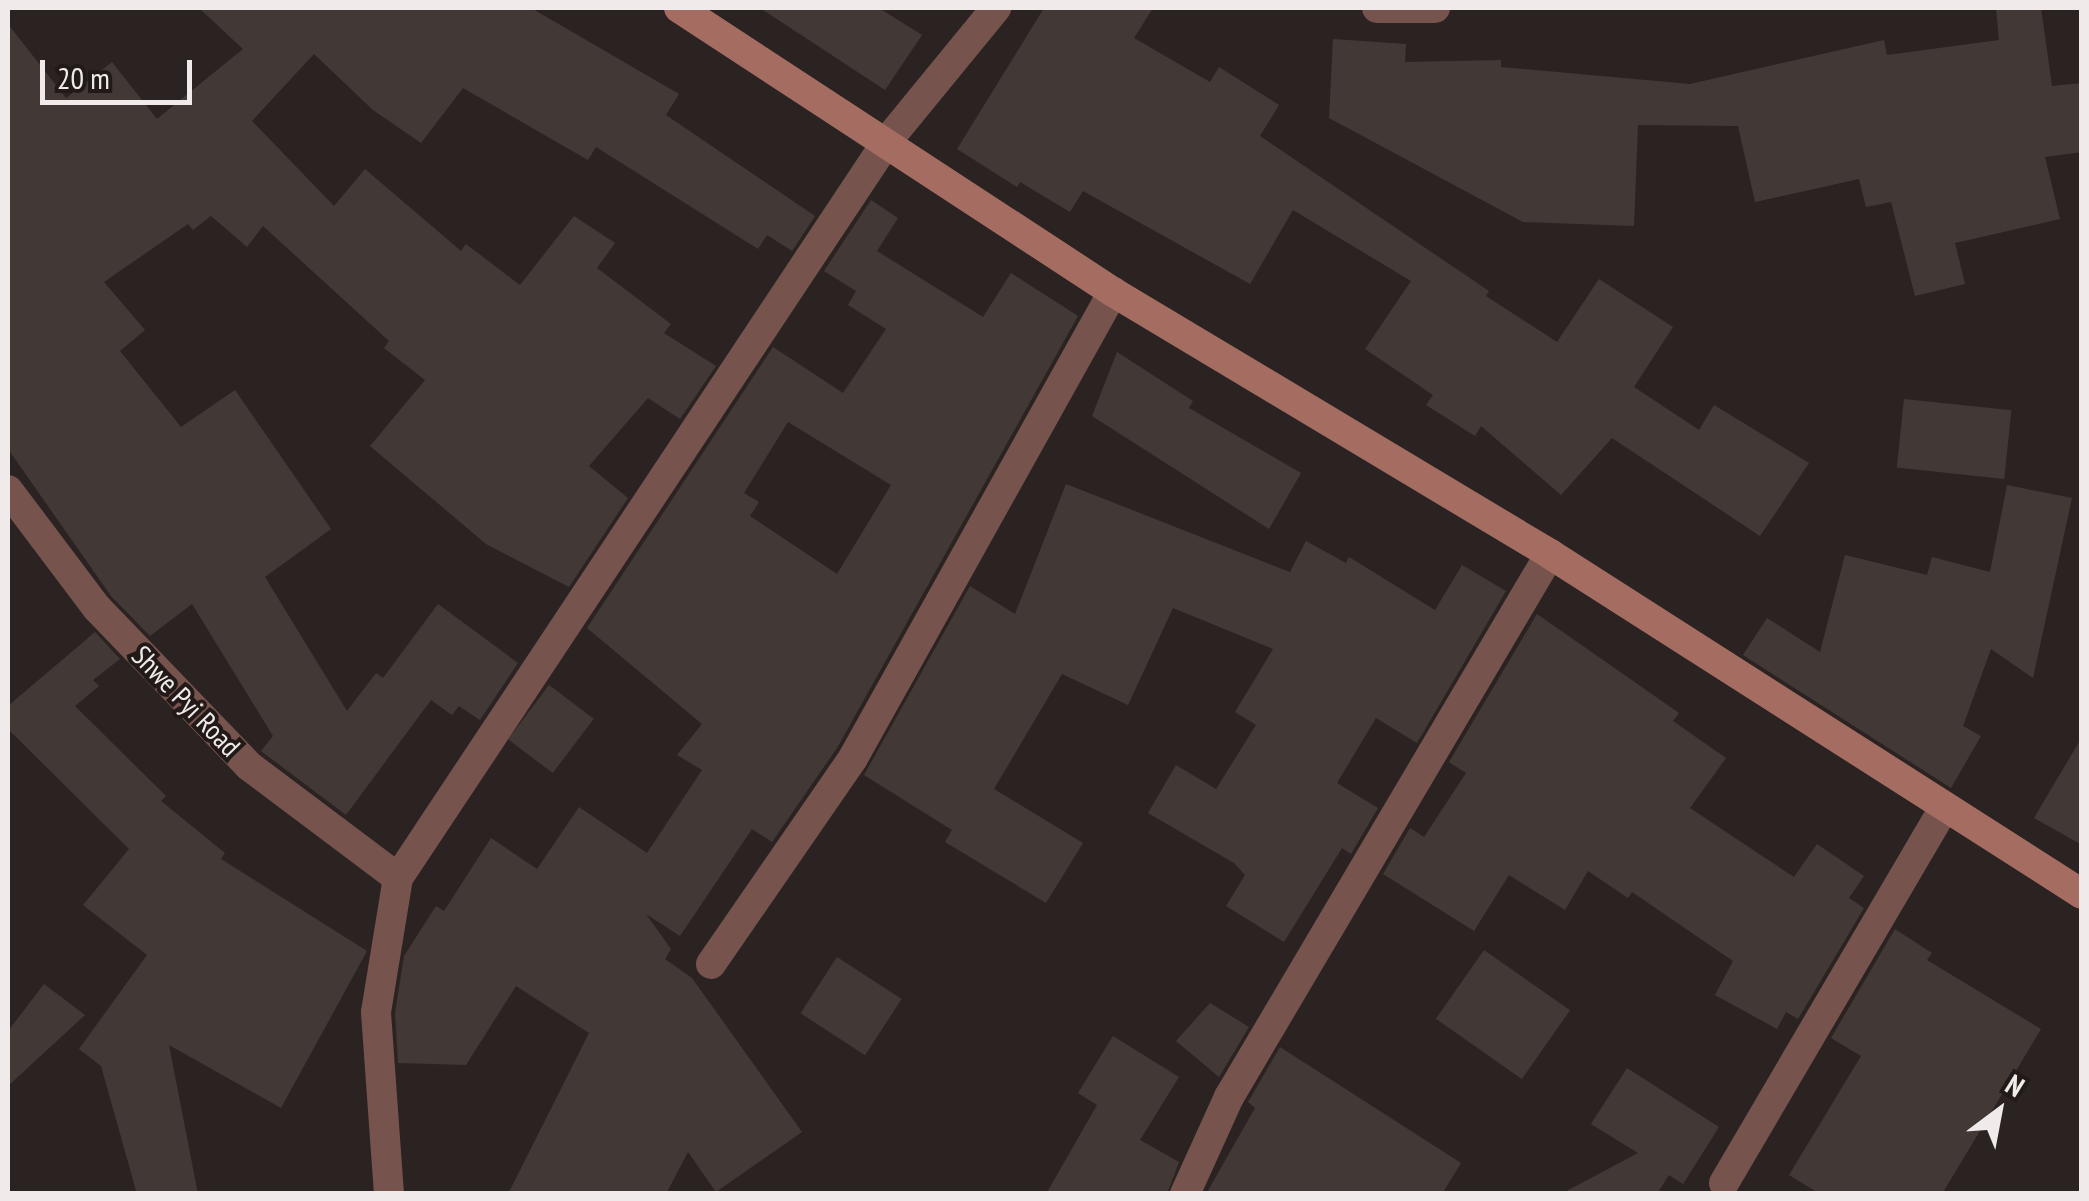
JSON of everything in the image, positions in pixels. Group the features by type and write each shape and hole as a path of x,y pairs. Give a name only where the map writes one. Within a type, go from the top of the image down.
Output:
{"street":[{"path":"679,8 888,140 1113,292 1550,554 2082,894"},
{"path":"389,1194 376,1012 398,878 888,140 996,8"},
{"path":"1377,8 1435,8"},
{"path":"711,964 853,758 1113,292"},
{"name":"Shwe Pyi Road","path":"8,490 98,608 249,766 398,878"},
{"path":"1185,1194 1228,1096 1550,554"},
{"path":"1724,1184 1944,808"}],"building":[{"path":"199,8 531,8 679,94 666,115 815,216 792,251 767,235 758,249 596,147 588,160 463,88 421,143 373,110 314,54 252,121 334,206 365,169 461,251 466,244 520,285 574,216 615,243 597,268 671,324 664,333 716,366 680,419 648,398 589,466 628,498 569,587 486,544 370,446 425,380 384,348 389,341 263,226 247,247 211,216 193,230 188,224 104,282 145,330 120,351 181,427 235,390 331,529 265,577 347,711 376,673 383,678 438,604 518,663 480,720 459,706 452,715 431,700 346,815 261,751 273,736 192,604 150,636 111,596 8,449 8,24 66,98 112,62 157,119 243,49"},
{"path":"760,8 879,8 922,35 885,90"},
{"path":"1044,8 1153,8 1134,38 1210,82 1219,67 1279,105 1260,136 1489,291 1486,296 1557,342 1599,279 1673,327 1634,387 1699,430 1714,405 1809,463 1760,536 1612,438 1561,495 1481,426 1475,436 1426,405 1433,395 1365,349 1411,281 1293,210 1250,284 1083,191 1070,212 1020,182 1017,187 957,149"},
{"path":"1996,8 2041,8 2052,86 2082,83 2082,152 2045,157 2060,219 1955,243 1965,284 1915,296 1891,202 1866,207 1859,179 1755,202 1738,126 1638,125 1634,226 1523,222 1329,118 1333,39 1406,44 1405,62 1501,60 1501,67 1690,84 1884,40 1887,55 1999,40"},
{"path":"871,200 898,218 877,251 983,317 1011,273 1078,316 837,748 772,842 752,829 680,936 646,914 671,949 665,959 692,978 802,1132 716,1192 688,1152 666,1194 508,1194 589,1033 516,986 466,1065 398,1063 395,1013 404,956 436,906 444,911 491,838 537,869 579,807 647,853 702,770 677,755 702,724 587,628 773,347 843,393 886,329 848,305 856,291 824,271","holes":["788,422 891,485 837,574 750,516 759,502 744,493"]},
{"path":"1117,352 1193,401 1189,408 1301,473 1269,529 1092,416"},
{"path":"1904,399 2011,410 2004,479 1897,468"},
{"path":"1066,484 1290,572 1306,541 1346,563 1349,557 1435,610 1462,565 1506,591 1417,743 1376,718 1337,783 1378,808 1351,854 1342,848 1284,942 1226,906 1245,875 1234,863 1148,813 1176,765 1216,789 1256,725 1235,712 1273,649 1173,608 1128,705 1062,674 994,789 1083,843 1046,903 945,842 952,830 864,775 970,586 1015,614"},
{"path":"2007,485 2072,498 2033,678 1991,649 1963,726 1981,736 1951,788 1743,655 1767,618 1820,652 1845,555 1927,575 1932,557 1990,572"},
{"path":"1537,614 1679,713 1673,721 1726,758 1690,808 1794,877 1817,844 1864,876 1849,898 1864,908 1798,1019 1786,1012 1777,1029 1715,995 1733,961 1632,892 1628,898 1588,871 1565,910 1509,875 1474,931 1383,874 1410,828 1424,837 1466,773 1449,762"},
{"path":"95,632 120,659 93,680 99,686 75,706 166,796 161,801 225,853 221,859 367,951 281,1108 169,1045 198,1194 137,1194 101,1066 79,1049 147,955 83,905 129,849 8,729 8,706"},
{"path":"549,685 594,719 553,773 508,739"},
{"path":"2082,737 2082,845 2034,818"},
{"path":"1895,929 1932,953 1927,960 2041,1029 1942,1194 1820,1194 1789,1175 1861,1056 1831,1038"},
{"path":"1484,950 1570,1010 1522,1079 1436,1019"},
{"path":"837,957 902,999 865,1055 801,1013"},
{"path":"44,984 85,1015 8,1086 8,1031"},
{"path":"1210,1003 1249,1027 1219,1077 1176,1041"},
{"path":"1113,1036 1179,1077 1140,1140 1179,1162 1167,1194 1046,1194 1097,1105 1078,1093"},
{"path":"1280,1047 1461,1163 1442,1194 1206,1194 1255,1108 1248,1102"},
{"path":"1627,1068 1719,1127 1683,1184 1669,1175 1657,1194 1561,1194 1638,1153 1591,1124"}]}
